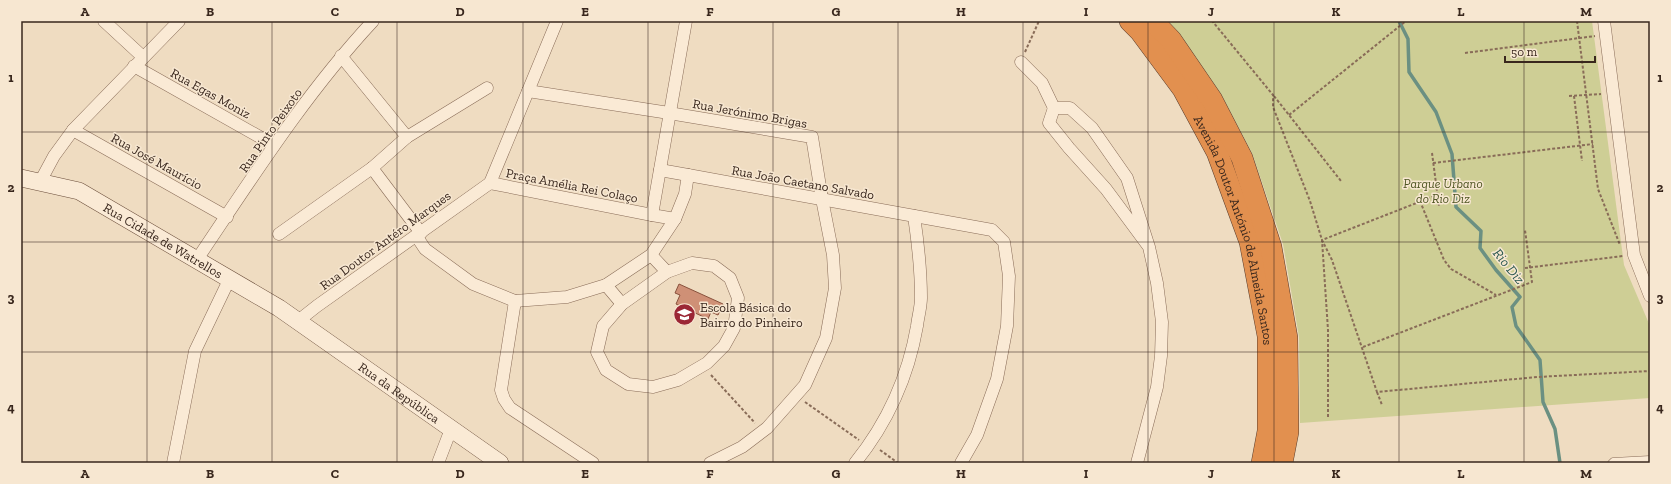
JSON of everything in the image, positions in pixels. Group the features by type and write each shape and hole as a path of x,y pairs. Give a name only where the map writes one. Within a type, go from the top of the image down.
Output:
{"highway":[{"name":"Avenida Doutor António de Almeida Santos","path":"1130,21 1140,31 1183,89 1217,152 1250,242 1268,336 1268,431 1262,463"},
{"name":"Avenida Doutor António de Almeida Santos","path":"1153,21 1171,40 1212,100 1242,158 1271,247 1287,338 1288,432 1282,463"}],"street":[{"path":"104,21 143,57"},
{"path":"40,182 54,156 73,130 179,21"},
{"name":"Rua Pinto Peixoto","path":"196,261 274,145 340,56 373,21"},
{"name":"Praça Amélia Rei Colaço","path":"557,21 490,183 675,219"},
{"path":"652,215 686,21"},
{"path":"1604,21 1634,255 1650,296"},
{"path":"340,56 407,137"},
{"path":"1021,62 1042,83 1054,108 1049,123 1069,148 1106,189 1149,247"},
{"name":"Rua Egas Moniz","path":"134,66 274,145"},
{"path":"279,234 372,168 407,137 487,88"},
{"path":"528,91 669,113"},
{"path":"1054,108 1070,108 1092,128 1127,178 1149,247 1158,283 1162,322 1158,388 1137,463"},
{"name":"Rua Jerónimo Brigas","path":"669,113 812,137 822,200"},
{"name":"Rua José Maurício","path":"73,130 227,217"},
{"path":"372,168 419,235 425,249 473,284 515,301 567,297 606,285 651,255 675,219 685,194 688,175"},
{"name":"Rua João Caetano Salvado","path":"660,170 992,230 1004,242 1010,276 1007,326 997,379 978,435 961,463"},
{"name":"Rua Cidade de Watrellos","path":"21,178 78,191 298,322"},
{"name":"Rua Doutor Antéro Marques","path":"298,322 317,306 419,235 466,199 490,183"},
{"path":"710,463 742,447 763,431 805,385 826,338 835,288 834,255 822,200"},
{"path":"855,463 870,445 890,412 902,381 914,339 921,300 919,246 914,216"},
{"path":"651,255 667,272"},
{"path":"692,263 714,266 730,278 738,298 734,328 724,346 702,366 678,380 653,387 628,384 606,370 597,352 603,326 622,304 667,272 692,263"},
{"path":"174,463 195,351 229,280"},
{"path":"606,285 622,304"},
{"path":"515,301 501,390 504,399 510,408 593,463"},
{"name":"Rua da República","path":"298,322 500,463"},
{"path":"438,463 451,429"}],"lane":[{"path":"1611,463 1613,461 1650,459"}],"path":[{"path":"1021,62 1039,21"},
{"path":"1215,21 1213,22 1341,181"},
{"path":"1289,115 1406,21"},
{"path":"1525,268 1625,256 1614,234 1598,189 1577,21"},
{"path":"1465,53 1606,34"},
{"path":"1568,96 1614,93"},
{"path":"1273,95 1273,107 1310,201 1322,240 1332,260 1382,405"},
{"path":"1574,96 1582,161"},
{"path":"1433,163 1593,144"},
{"path":"1432,153 1439,206"},
{"path":"1322,240 1437,194"},
{"path":"1420,201 1444,260 1451,269 1497,295"},
{"path":"1363,347 1532,282 1525,230"},
{"path":"1322,240 1328,330 1328,417"},
{"path":"702,366 763,431"},
{"path":"1378,392 1537,377 1650,371"},
{"path":"796,395 898,463"}],"green space":[{"name":"Parque Urbano do Rio Diz","path":"1168,21 1592,21 1624,265 1650,326 1650,398 1300,423 1299,337 1283,244 1252,153 1221,94 1179,33"}],"building":[{"path":"679,284 723,304 718,315 711,312 708,319 676,304 680,295 675,293"}],"waterway":[{"name":"Rio Diz","path":"1399,21 1408,39 1409,72 1436,112 1452,154 1456,207 1481,231 1480,248 1496,270 1520,297 1512,307 1516,326 1540,360 1543,402 1555,429 1560,463"}],"place":[{"name":"Escola Básica do Bairro do Pinheiro","path":"684,314"}]}
